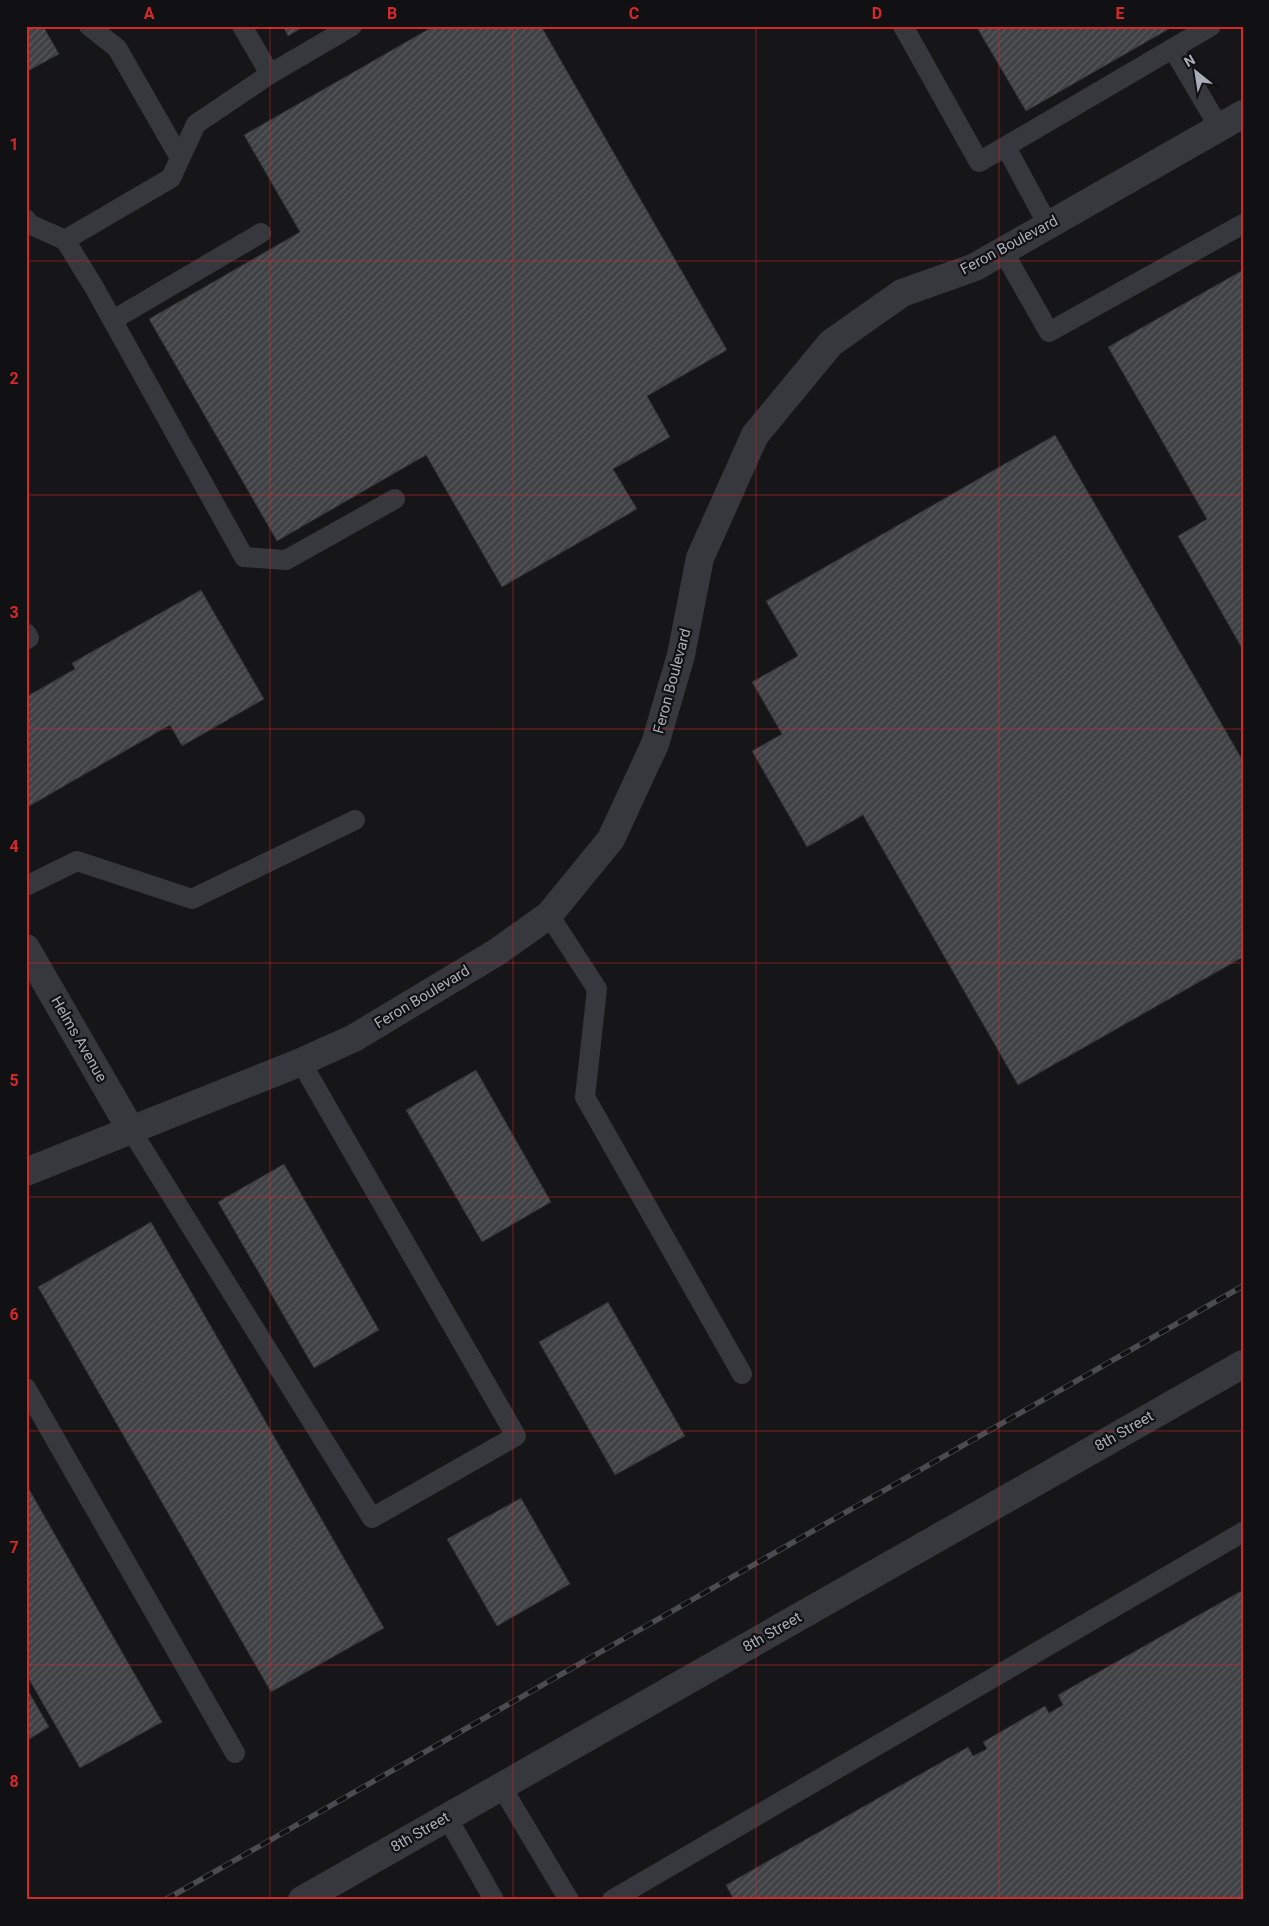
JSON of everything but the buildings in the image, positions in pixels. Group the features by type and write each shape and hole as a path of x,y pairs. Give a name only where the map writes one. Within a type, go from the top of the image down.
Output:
{"street":[{"name":"Feron Boulevard","path":"26,1172 301,1062 354,1038 497,952 549,915 611,839 655,744 681,655 700,558 755,436 831,342 902,293 975,267 1243,114"},
{"name":"Helms Avenue","path":"26,948 131,1130"},
{"name":"8th Street","path":"302,1900 1243,1364"}],"lane":[{"path":"89,26 117,48 180,158"},
{"path":"242,26 270,74"},
{"path":"65,240 171,178 196,124 270,74 352,26"},
{"path":"904,26 979,162 1211,26"},
{"path":"1173,49 1219,127"},
{"path":"1006,147 1048,225"},
{"path":"26,219 29,224 65,240 113,320 244,557 286,560 395,499"},
{"path":"1003,251 1049,332 1243,224"},
{"path":"113,320 261,233"},
{"path":"26,633 29,638 26,640"},
{"path":"26,886 77,861 192,899 355,820"},
{"path":"549,915 597,990 585,1097 742,1374"},
{"path":"131,1130 372,1518 516,1436 301,1062"},
{"path":"26,1388 235,1753"},
{"path":"612,1900 1243,1532"},
{"path":"501,1786 569,1900"},
{"path":"447,1817 494,1900"}],"railway":[{"path":"165,1900 1243,1286"}]}
